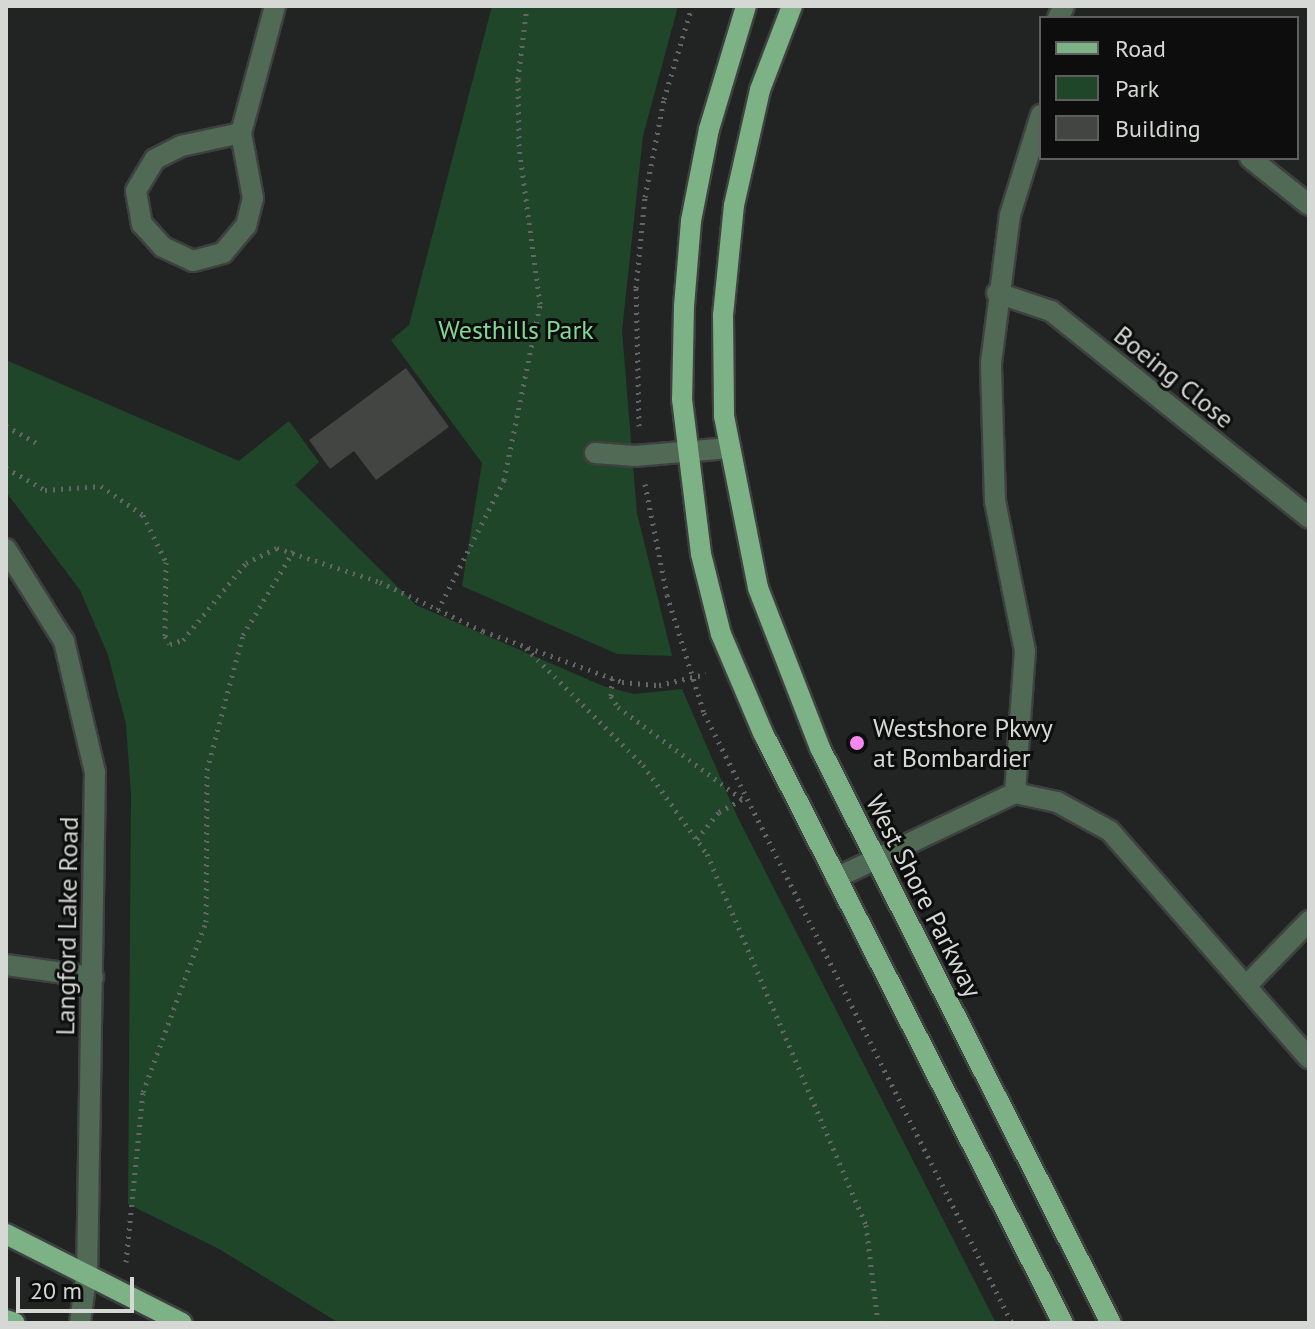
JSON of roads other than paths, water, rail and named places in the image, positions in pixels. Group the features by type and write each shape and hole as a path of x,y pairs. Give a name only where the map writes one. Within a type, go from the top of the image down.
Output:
{"main road":[{"path":"746,6 709,129 691,221 683,322 686,451 701,554 721,634 836,878 1063,1323"},
{"name":"West Shore Parkway","path":"792,6 760,90 734,205 723,315 729,448 758,588 783,665 875,858 1111,1323"},
{"path":"6,1234 87,1270 182,1323"},
{"path":"6,1320 15,1323"}],"street":[{"path":"241,133 181,146 155,159 136,191 142,224 163,247 193,261 223,253 246,226 253,198 241,133 275,6"},
{"path":"1015,793 1025,651 995,501 991,363 997,293 1010,215 1039,121"},
{"path":"1253,160 1309,205"},
{"name":"Boeing Close","path":"997,293 1051,311 1309,518"},
{"path":"595,453 729,448"},
{"name":"Langford Lake Road","path":"6,549 64,641 89,727 95,772 87,1270 80,1323"},
{"path":"836,878 1015,793 1057,802 1110,831 1309,1058"},
{"path":"1247,985 1309,921"},
{"path":"6,965 93,977"}],"place":[{"name":"Westshore Pkwy at Bombardier","path":"857,743"}],"park label":[{"name":"Westhills Park","path":"516,330"}]}
